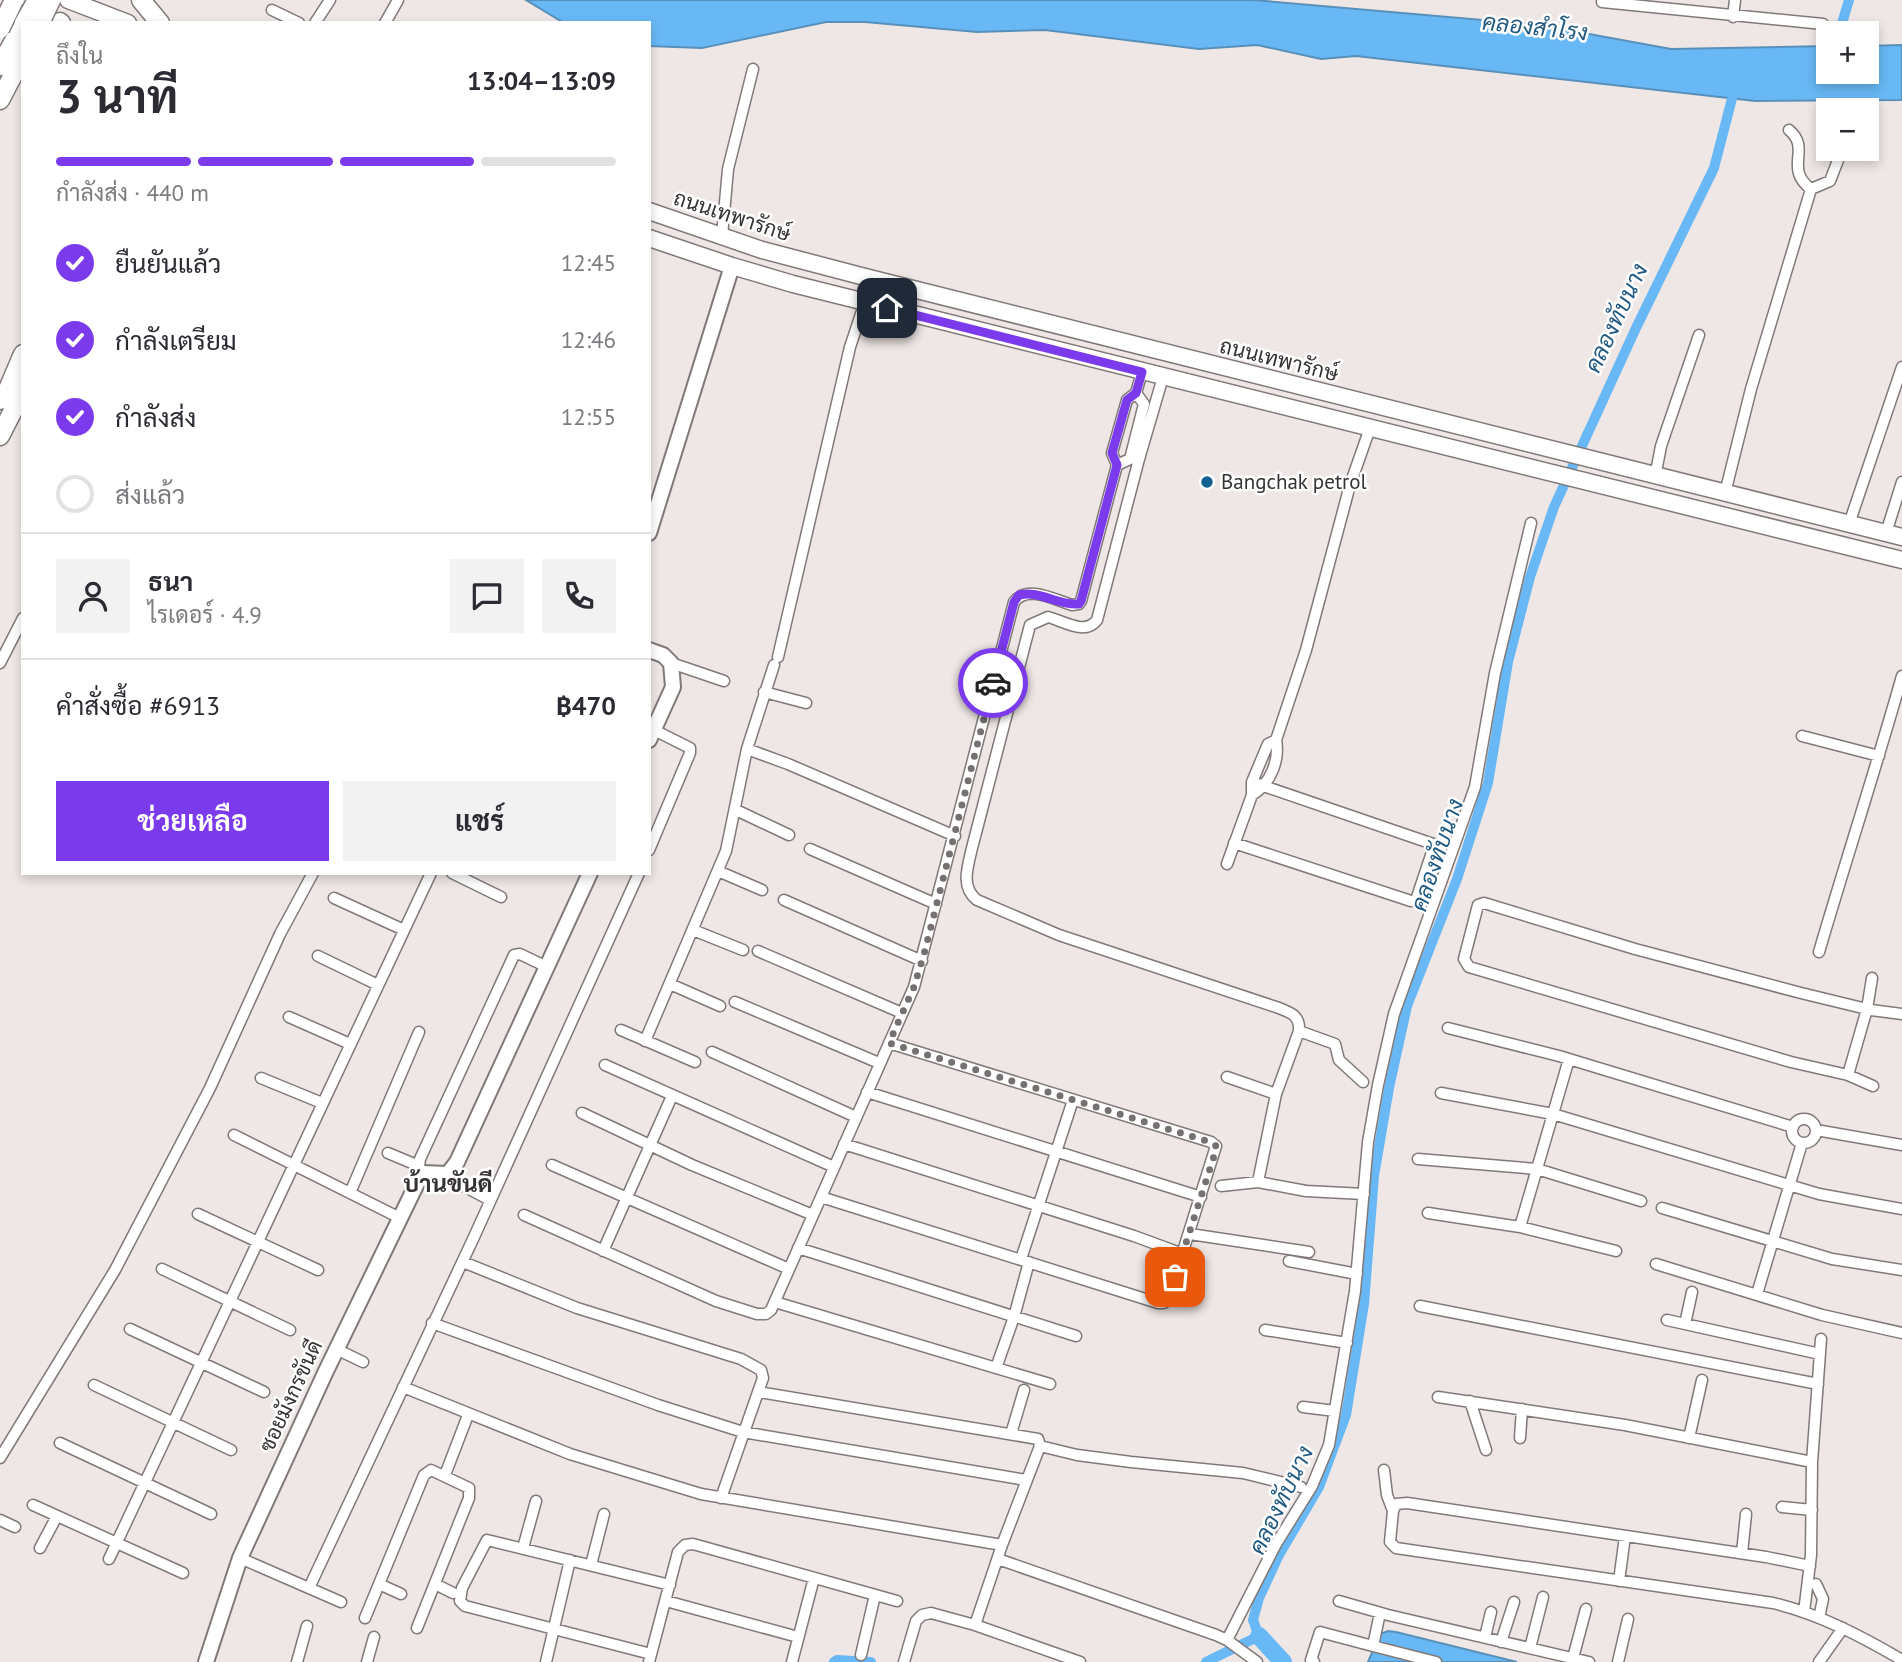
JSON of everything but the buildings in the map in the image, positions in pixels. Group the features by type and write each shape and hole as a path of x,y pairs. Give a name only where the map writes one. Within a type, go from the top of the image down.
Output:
{"highway":[{"path":"0,29 14,0"},
{"path":"25,21 37,0"},
{"path":"41,21 51,0"},
{"path":"141,0 158,21"},
{"path":"0,66 21,28"},
{"path":"0,100 21,60"},
{"path":"0,400 6,394 21,359"},
{"path":"0,436 21,395"}],"main road":[{"path":"5,0 58,21"},
{"path":"68,0 123,21"},
{"name":"ถนนเทพารักษ์","path":"651,212 801,261 1894,535"},
{"path":"651,239 732,266 1023,343 1902,560"}],"street":[{"path":"316,21 331,0"},
{"path":"386,21 398,0"},
{"path":"1733,17 1735,0"},
{"path":"1602,2 1816,23"},
{"path":"272,10 295,21"},
{"path":"722,236 728,169 753,69"},
{"path":"1789,130 1798,141 1798,175 1811,189"},
{"path":"1811,189 1830,181 1838,161"},
{"path":"1725,493 1751,389 1811,189"},
{"path":"651,527 732,266"},
{"path":"645,1041 726,850 747,749 776,661 850,347 865,302"},
{"path":"1023,343 1029,319"},
{"path":"1655,477 1661,446 1699,335"},
{"path":"1849,524 1902,367"},
{"path":"524,1215 716,1301 747,1312 766,1314 775,1303 914,987 1014,602 1019,595 1027,593 1072,605 1079,604 1117,465 1112,453 1127,400 1136,393 1142,372"},
{"path":"1163,377 1097,620 1091,626 1076,627 1048,617 1030,625 972,848 966,881 971,896 986,906 1033,926 1279,1008 1297,1017 1300,1022 1299,1031 1276,1094 1258,1182"},
{"path":"1117,465 1130,459 1144,404 1136,393"},
{"path":"1252,795 1265,788 1279,754 1276,740 1306,650 1350,485 1370,428"},
{"path":"1894,535 1902,482"},
{"path":"1227,1640 1276,1544 1312,1486 1329,1445 1357,1273 1372,1120 1394,1014 1471,802 1494,673 1531,523"},
{"path":"0,663 21,622"},
{"path":"651,651 663,655 671,663 724,681"},
{"path":"651,845 690,753 690,748 652,735 673,687 671,663"},
{"path":"1819,952 1902,676"},
{"path":"764,692 806,703"},
{"path":"1802,736 1879,756"},
{"path":"1227,864 1252,795 1252,782 1268,744 1276,740"},
{"path":"747,749 955,836"},
{"path":"1234,843 1406,901 1416,900 1433,844 1252,782"},
{"path":"736,810 789,835"},
{"path":"810,849 936,904"},
{"path":"718,871 762,890"},
{"path":"0,1458 116,1270 210,1087 280,934 312,875"},
{"path":"109,1559 430,875"},
{"path":"456,875 501,897"},
{"path":"443,1175 448,1174 457,1162 589,875"},
{"path":"309,1587 463,1262 638,875"},
{"path":"334,898 404,930"},
{"path":"784,900 922,961"},
{"path":"1873,1086 1848,1076 1791,1062 1469,967 1464,959 1475,911 1478,905 1484,903 1634,948 1867,1009 1902,1014"},
{"path":"693,930 743,950"},
{"path":"758,951 902,1013"},
{"path":"420,1170 514,955 520,954 547,967"},
{"path":"318,956 378,985"},
{"path":"1848,1076 1867,1009 1872,978"},
{"path":"670,984 720,1006"},
{"path":"735,1002 879,1063"},
{"path":"289,1017 350,1044"},
{"path":"1447,1028 1569,1059 1793,1127"},
{"path":"621,1030 695,1062"},
{"path":"1299,1031 1335,1044 1339,1060 1363,1082"},
{"path":"349,1193 419,1032"},
{"path":"821,1197 1164,1303 1168,1299 1216,1146 889,1043"},
{"path":"712,1052 856,1116"},
{"path":"1520,1227 1569,1059"},
{"path":"605,1065 834,1167"},
{"path":"1227,1077 1276,1094"},
{"path":"261,1078 322,1103"},
{"path":"867,1092 1201,1197"},
{"path":"1441,1093 1553,1114 1788,1186 1902,1209"},
{"path":"603,1251 673,1096"},
{"path":"996,1368 1014,1317 1039,1207 1073,1100"},
{"path":"582,1113 813,1215"},
{"path":"1793,1127 1805,1120 1810,1121 1816,1130 1902,1145"},
{"path":"1793,1127 1794,1137 1802,1143"},
{"path":"1802,1143 1812,1140 1816,1130"},
{"path":"234,1135 400,1218"},
{"path":"1757,1294 1802,1143"},
{"path":"844,1144 1183,1254"},
{"path":"388,1153 420,1170 443,1175 490,1200"},
{"path":"1418,1159 1537,1168 1641,1201"},
{"path":"552,1165 789,1269"},
{"name":"ซอยมังกรขันดี","path":"206,1662 240,1558 420,1170"},
{"path":"1221,1186 1258,1182 1306,1191 1364,1194"},
{"path":"1662,1208 1832,1259 1902,1270"},
{"path":"1428,1213 1520,1227 1616,1251"},
{"path":"198,1214 318,1270"},
{"path":"1190,1234 1309,1252"},
{"path":"798,1248 1076,1336"},
{"path":"1289,1261 1357,1273"},
{"path":"463,1262 577,1308 741,1359 761,1370 763,1378 759,1392 721,1498"},
{"path":"1656,1264 1822,1315 1902,1333"},
{"path":"162,1269 290,1331"},
{"path":"1685,1324 1692,1292"},
{"path":"775,1303 1050,1384"},
{"path":"1420,1306 1818,1384"},
{"path":"1667,1321 1820,1354"},
{"path":"432,1323 658,1405 743,1432 1026,1480"},
{"path":"130,1329 264,1392"},
{"path":"1265,1330 1347,1343"},
{"path":"1804,1612 1810,1566 1812,1462 1821,1339"},
{"path":"336,1349 363,1362"},
{"path":"1689,1438 1702,1380"},
{"path":"94,1385 231,1450"},
{"path":"403,1387 570,1454 679,1488 721,1498 1002,1545"},
{"path":"1011,1434 1024,1390"},
{"path":"759,1392 1038,1439 1040,1446 975,1625"},
{"path":"1438,1397 1689,1438 1812,1462"},
{"path":"1470,1401 1486,1450"},
{"path":"1303,1407 1335,1411"},
{"path":"1520,1438 1522,1409"},
{"path":"445,1475 468,1415"},
{"path":"60,1443 211,1514"},
{"path":"1040,1446 1077,1455 1243,1473 1300,1487"},
{"path":"365,1618 424,1475 431,1470 469,1488 469,1498 417,1628"},
{"path":"1384,1470 1387,1495 1393,1511"},
{"path":"523,1548 536,1501"},
{"path":"1810,1566 1742,1553 1407,1503 1396,1504 1390,1542 1396,1548 1773,1603 1843,1628 1902,1660"},
{"path":"33,1505 183,1573"},
{"path":"1782,1507 1812,1510"},
{"path":"591,1566 604,1514"},
{"path":"1742,1553 1746,1514"},
{"path":"40,1548 57,1516"},
{"path":"0,1520 15,1527"},
{"path":"1619,1581 1625,1536"},
{"path":"670,1585 487,1540 462,1588 460,1601 466,1606 651,1660 666,1601 670,1585 678,1552 689,1544 897,1601"},
{"path":"240,1558 341,1602"},
{"path":"998,1559 1227,1640 1257,1662"},
{"path":"546,1662 570,1560"},
{"path":"792,1662 814,1578"},
{"path":"379,1584 401,1594"},
{"path":"435,1584 453,1593"},
{"path":"1816,1584 1823,1598 1819,1618"},
{"path":"861,1655 875,1595"},
{"path":"1530,1648 1543,1597"},
{"path":"666,1601 798,1637"},
{"path":"1339,1601 1590,1662"},
{"path":"1502,1642 1514,1602"},
{"path":"1573,1658 1586,1609"},
{"path":"1485,1637 1491,1612"},
{"path":"904,1662 916,1620 931,1613 975,1625 1080,1662"},
{"path":"1373,1646 1380,1613"},
{"path":"1618,1662 1628,1619"},
{"path":"297,1662 307,1626"},
{"path":"1819,1662 1843,1628"},
{"path":"1314,1662 1311,1660 1320,1632 1415,1659 1436,1662"},
{"path":"367,1662 373,1637"}],"water":[{"name":"คลองสำโรง","path":"526,0 1254,0 1540,25 1671,49 1816,46 1816,84 1879,84 1879,46 1902,45 1902,100 1816,98 1816,101 1755,101 1356,56 1321,59 1257,45 1199,49 1045,30 977,32 865,22 826,22 702,48 651,46 651,21 561,21"},
{"path":"1388,1631 1517,1662 1368,1662 1380,1634"}],"waterway":[{"path":"1843,21 1849,0"},
{"name":"คลองทับนาง","path":"1206,1662 1259,1636 1253,1620 1259,1598 1279,1555 1319,1487 1346,1415 1364,1304 1374,1176 1407,1006 1457,879 1488,783 1508,662 1530,577 1554,507 1636,328 1714,168 1735,87"},
{"name":"คลองทับนาง","path":"1259,1636 1283,1662"},
{"path":"834,1662 871,1662"}],"way so far":[{"path":"993,683 924,954 914,987 889,1043 1216,1146 1175,1277"}],"place":[{"name":"Bangchak petrol","path":"1207,482"}],"district":[{"name":"บ้านขันดี","path":"448,1184"}],"route":[{"path":"887,308 1142,372 1136,393 1127,400 1112,453 1117,465 1081,601 1072,605 1037,594 1019,595 1014,602 993,683"}]}
